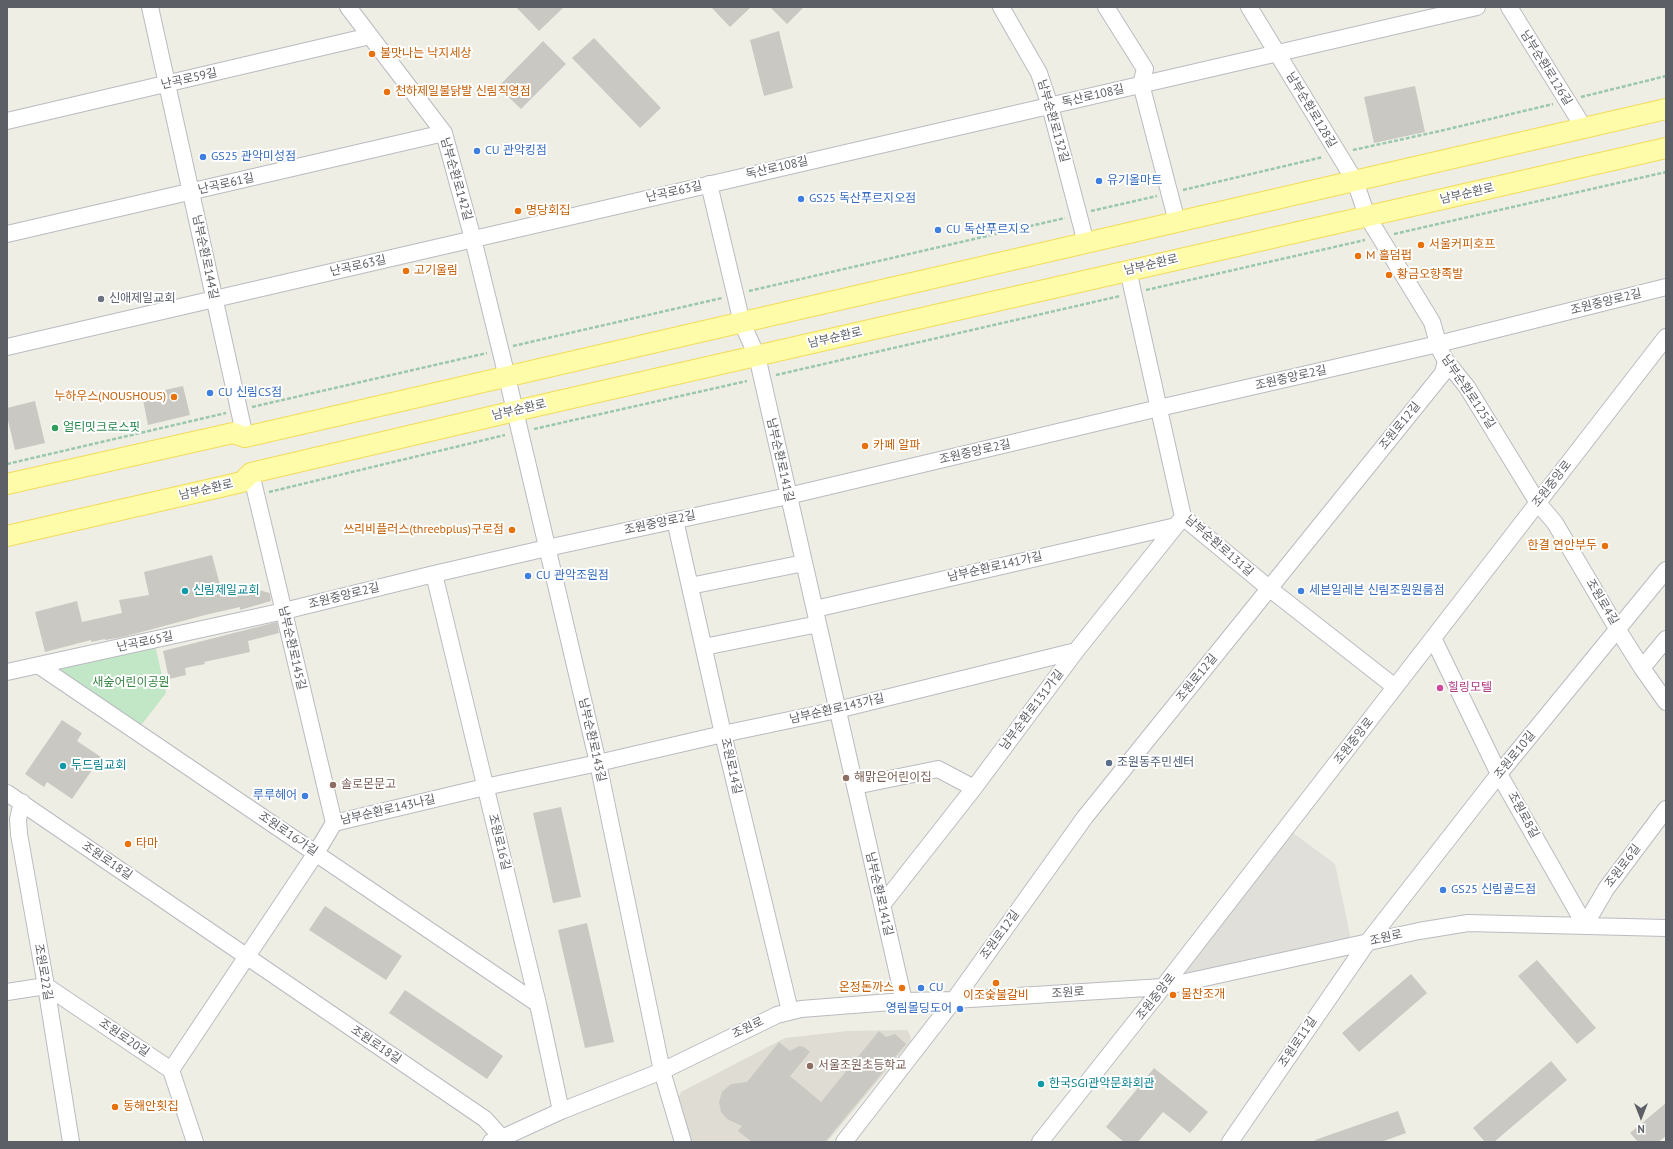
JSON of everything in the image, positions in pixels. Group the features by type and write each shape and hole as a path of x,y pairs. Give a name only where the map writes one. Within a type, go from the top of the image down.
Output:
{"main road":[{"path":"7,484 233,433 245,437 1666,109"},
{"name":"남부순환로","path":"7,536 242,482 251,473 515,411 1666,148"}],"street":[{"name":"남부순환로144길","path":"150,7 245,437"},
{"name":"남부순환로142길","path":"348,7 444,134 473,239 515,411"},
{"name":"남부순환로132길","path":"1001,7 1039,73 1050,106 1086,243"},
{"path":"1106,7 1145,69 1141,84 1177,222"},
{"name":"남부순환로128길","path":"1249,7 1355,181 1367,216"},
{"name":"독산로108길","path":"709,184 1477,7"},
{"name":"남부순환로126길","path":"1509,7 1584,128"},
{"name":"난곡로59길","path":"7,121 370,36"},
{"name":"난곡로61길","path":"7,234 444,134"},
{"name":"난곡로63길","path":"7,347 709,184"},
{"name":"남부순환로141길","path":"709,184 742,323 757,356 904,1001"},
{"name":"남부순환로125길","path":"1367,216 1432,322 1440,350 1446,361 1467,387 1538,503"},
{"name":"남부순환로131길","path":"1128,270 1159,408 1180,521 1395,687"},
{"name":"조원중앙로2길","path":"284,611 434,574 788,496 1159,408 1438,344 1666,287"},
{"name":"조원중앙로","path":"1040,1142 1164,987 1666,337"},
{"name":"조원로12길","path":"844,1142 954,1000 1085,817 1443,373 1446,361"},
{"name":"남부순환로143길","path":"515,411 598,763 662,1071 683,1142"},
{"name":"남부순환로145길","path":"251,473 334,823"},
{"name":"조원로4길","path":"1538,503 1555,523 1618,630 1666,702"},
{"name":"조원로14길","path":"675,520 723,734 790,1011"},
{"name":"남부순환로141가길","path":"816,617 1180,521"},
{"name":"남부순환로131가길","path":"882,905 974,788 1076,652 1180,521"},
{"path":"690,586 804,563"},
{"name":"조원로10길","path":"1367,942 1499,774 1666,570"},
{"name":"조원로16길","path":"434,574 538,1004 561,1111"},
{"name":"난곡로65길","path":"7,672 284,611"},
{"path":"704,647 816,617"},
{"name":"조원로8길","path":"1433,638 1499,774 1585,925"},
{"path":"1642,668 1666,639"},
{"name":"남부순환로143가길","path":"598,763 723,734 838,710 1076,652"},
{"name":"조원로16가길","path":"38,665 538,1004"},
{"name":"남부순환로143나길","path":"246,956 316,853 334,823 485,787 598,763"},
{"path":"855,786 938,768 974,788"},
{"name":"조원로18길","path":"7,793 485,1119 499,1141"},
{"name":"조원로22길","path":"22,802 18,819 18,834 46,986 71,1142"},
{"name":"조원로6길","path":"1585,925 1606,889 1666,809"},
{"name":"조원로","path":"499,1141 561,1111 662,1071 767,1019 790,1011 823,1006 904,1001 954,1000 1164,987 1419,931 1468,923 1666,928"},
{"name":"조원로11길","path":"1230,1142 1367,942"},
{"path":"195,1142 170,1070 246,956"},
{"path":"7,992 46,986"},
{"name":"조원로20길","path":"46,986 170,1070"}],"path":[{"path":"1351,151 1666,76"},
{"path":"7,464 1323,157"},
{"path":"256,496 520,432 1666,172"}],"shaded area":[{"path":"1292,832 1335,864 1351,939 1174,981"},
{"name":"서울조원초등학교","path":"907,1030 911,1041 827,1142 689,1142 677,1100 681,1092 785,1038 847,1031"}],"green space":[{"name":"새숲어린이공원","path":"155,645 166,693 139,728 48,667"}],"building":[{"path":"516,7 564,7 539,31"},
{"path":"711,7 751,7 730,27"},
{"path":"770,7 804,7 787,24"},
{"path":"779,31 793,88 764,96 750,40"},
{"path":"594,38 661,108 640,128 572,58"},
{"path":"543,41 566,64 521,109 498,87"},
{"path":"1415,86 1425,132 1374,143 1364,97"},
{"path":"183,386 190,415 148,425 142,395"},
{"path":"35,401 45,443 15,450 7,416 7,408"},
{"path":"212,555 223,596 252,588 270,593 271,601 240,610 240,607 205,615 123,637 91,642 91,640 45,652 35,612 77,601 82,622 122,613 119,600 149,595 144,572"},
{"path":"277,622 279,633 248,641 250,652 204,662 205,664 185,668 186,675 169,679 163,651"},
{"name":"두드림교회","path":"62,720 82,733 77,741 101,757 72,799 47,782 44,787 25,774"},
{"path":"561,807 581,897 553,903 533,813"},
{"path":"325,906 402,956 386,980 309,930"},
{"path":"587,923 614,1042 585,1048 558,930"},
{"path":"1537,960 1596,1028 1577,1044 1518,976"},
{"path":"1411,974 1427,993 1359,1052 1342,1033"},
{"path":"405,990 503,1056 487,1079 389,1013"},
{"path":"879,1031 886,1037 895,1034 906,1044 825,1142 752,1142 738,1131 742,1126 727,1119 721,1112 719,1102 722,1092 731,1084 747,1082 779,1042 790,1051 799,1046 804,1047 810,1052 790,1076 821,1102"},
{"path":"1551,1061 1567,1080 1494,1142 1485,1142 1473,1128"},
{"path":"1154,1068 1208,1112 1190,1133 1163,1112 1138,1142 1124,1142 1106,1127"},
{"path":"1666,1103 1666,1136 1658,1142 1638,1142 1630,1133"},
{"path":"1398,1111 1406,1133 1381,1142 1315,1142 1315,1140"}],"place":[{"name":"불맛나는 낙지세상","path":"372,54"},
{"name":"천하제일불닭발 신림직영점","path":"387,92"},
{"name":"CU 관악킹점","path":"477,151"},
{"name":"GS25 관악미성점","path":"203,157"},
{"name":"유기올마트","path":"1099,181"},
{"name":"GS25 독산푸르지오점","path":"801,199"},
{"name":"명당회집","path":"518,211"},
{"name":"CU 독산푸르지오","path":"938,230"},
{"name":"서울커피호프","path":"1421,245"},
{"name":"M 홀덤펍","path":"1358,256"},
{"name":"고기울림","path":"406,271"},
{"name":"황금오향족발","path":"1389,275"},
{"name":"신애제일교회","path":"101,299"},
{"name":"CU 신림CS점","path":"210,393"},
{"name":"누하우스(NOUSHOUS)","path":"174,397"},
{"name":"얼티밋크로스핏","path":"55,428"},
{"name":"카페 알파","path":"865,446"},
{"name":"쓰리비플러스(threebplus)구로점","path":"512,530"},
{"name":"한결 연안부두","path":"1605,546"},
{"name":"CU 관악조원점","path":"528,576"},
{"name":"신림제일교회","path":"185,591"},
{"name":"세븐일레븐 신림조원원룸점","path":"1301,591"},
{"name":"힐링모텔","path":"1440,688"},
{"name":"조원동주민센터","path":"1109,763"},
{"name":"두드림교회","path":"63,766"},
{"name":"해맑은어린이집","path":"846,778"},
{"name":"솔로몬문고","path":"333,785"},
{"name":"루루헤어","path":"305,796"},
{"name":"타마","path":"128,844"},
{"name":"GS25 신림골드점","path":"1443,890"},
{"name":"이조숯불갈비","path":"996,983"},
{"name":"온정돈까스","path":"902,988"},
{"name":"CU","path":"921,988"},
{"name":"물찬조개","path":"1173,995"},
{"name":"영림몰딩도어","path":"960,1009"},
{"name":"서울조원초등학교","path":"810,1066"},
{"name":"한국SGI관악문화회관","path":"1041,1084"},
{"name":"동해안횟집","path":"115,1107"}]}
